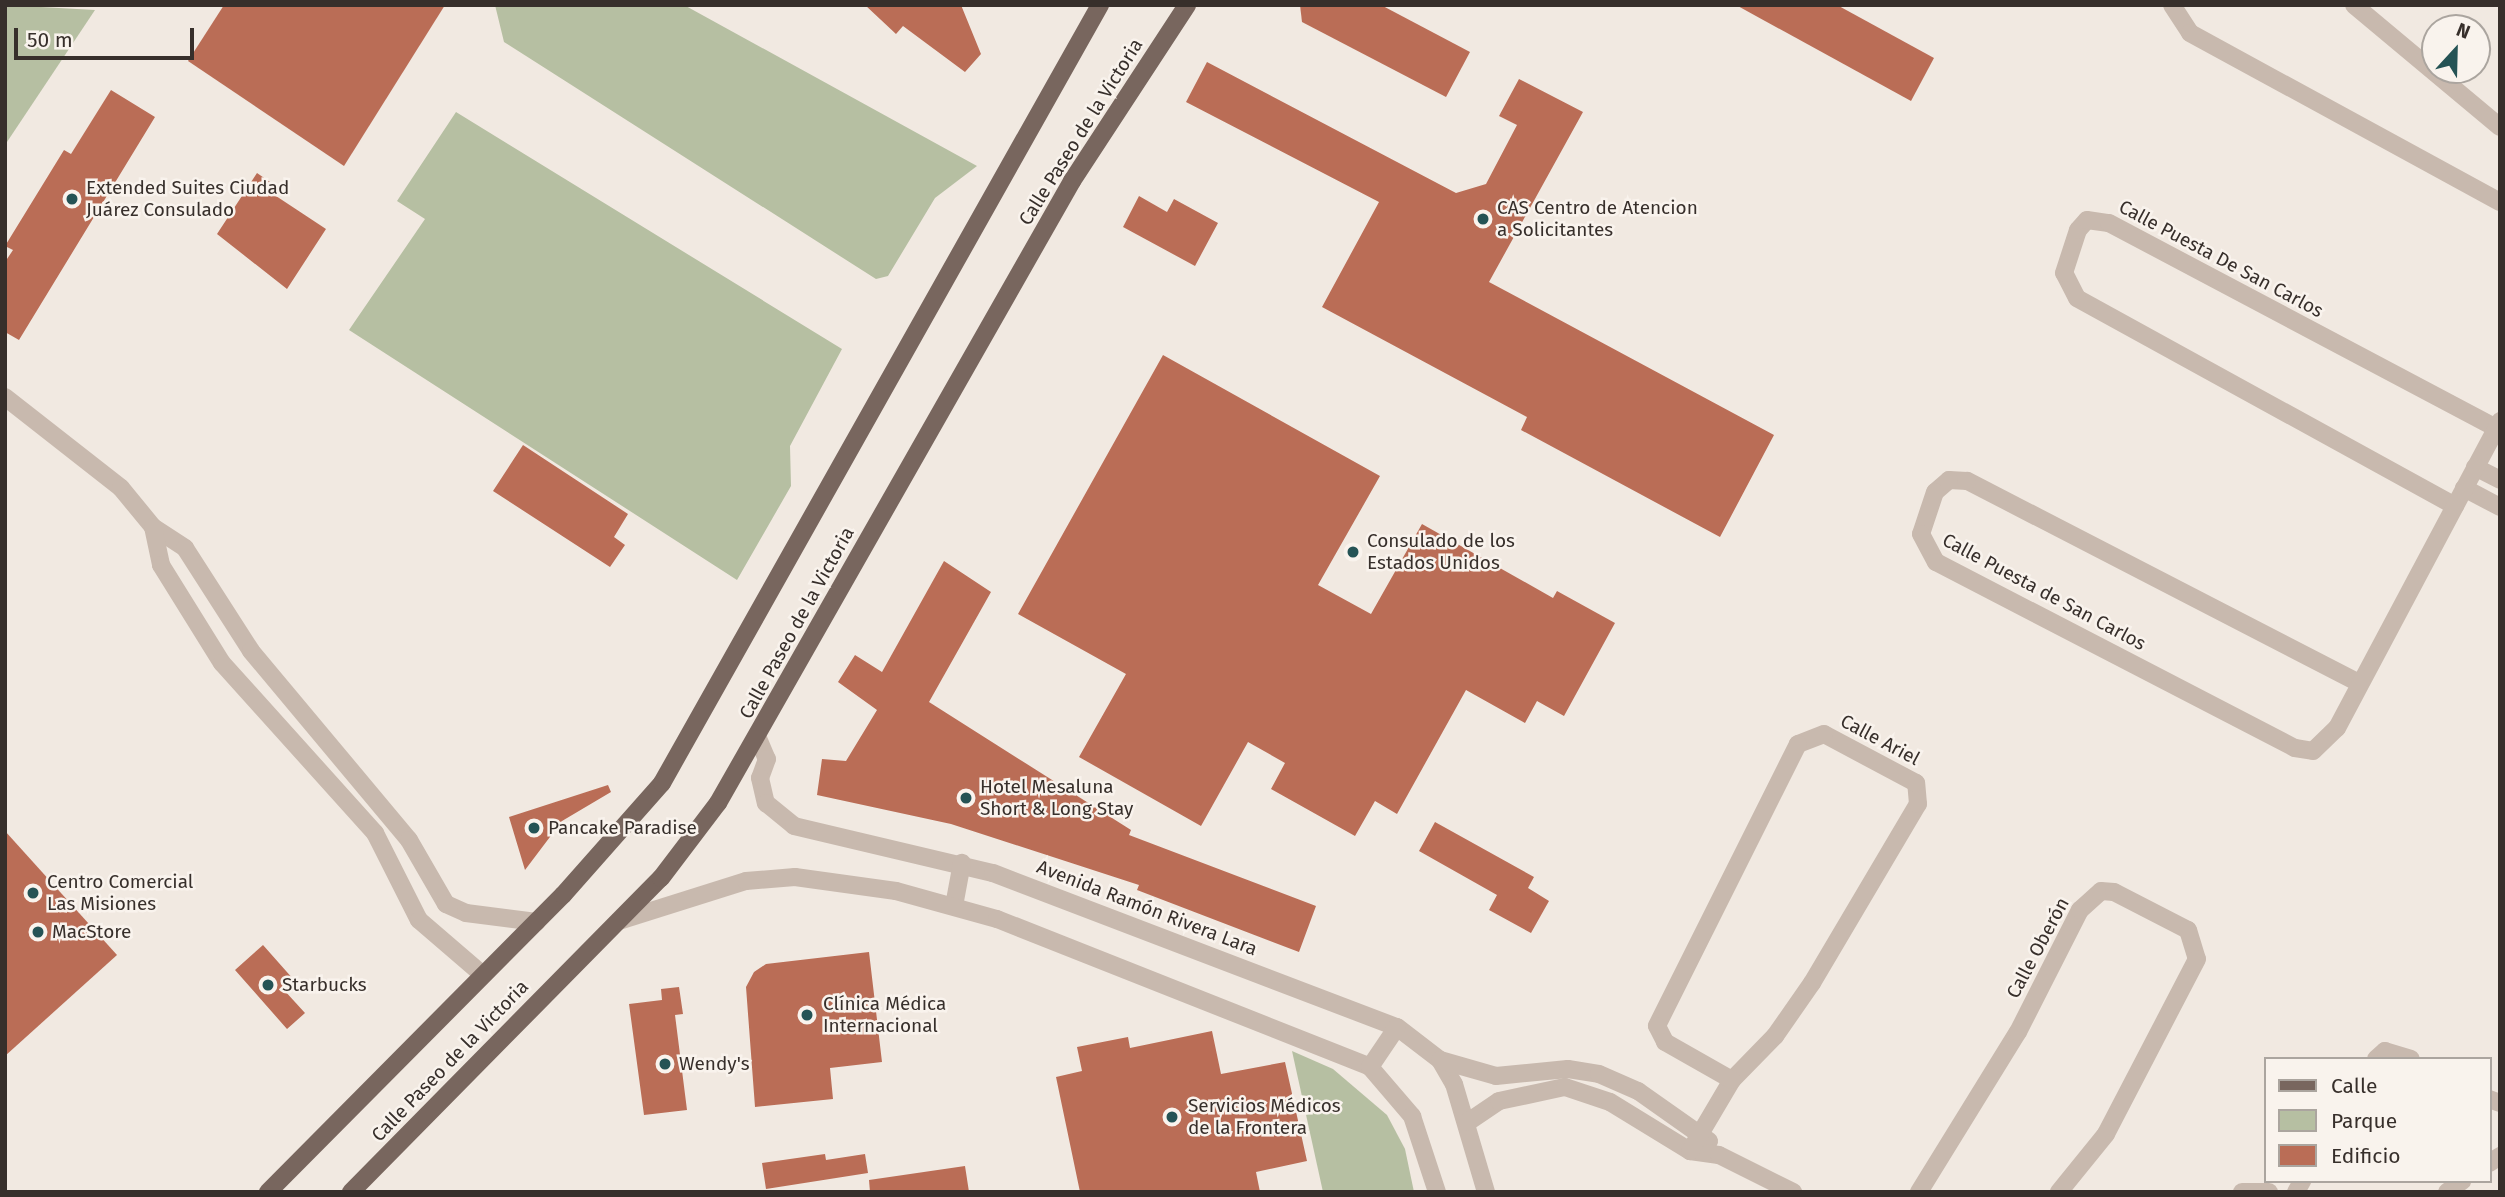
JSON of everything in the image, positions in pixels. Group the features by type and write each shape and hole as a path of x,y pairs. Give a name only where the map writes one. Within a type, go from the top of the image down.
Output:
{"main road":[{"name":"Calle Paseo de la Victoria","path":"268,1192 536,922 662,783 1100,5"},
{"name":"Calle Paseo de la Victoria","path":"351,1192 619,921 690,842 757,736 1072,181 1187,5"}],"street":[{"path":"2172,5 2190,33 2500,202"},
{"path":"2354,5 2500,127"},
{"name":"Calle Puesta De San Carlos","path":"2326,746 2359,683 2455,506 2498,425 2109,223 2087,220 2078,230 2064,274 2077,298 2455,506"},
{"path":"5,397 121,488 153,527 185,548 251,651 409,840 438,896 466,914 536,922"},
{"path":"2475,467 2500,480"},
{"name":"Calle Puesta de San Carlos","path":"2326,746 2295,748 1936,562 1921,534 1935,492 1949,480 1968,481 2359,683"},
{"path":"2464,488 2500,507"},
{"path":"153,527 161,565 222,663 375,834 419,920 483,975"},
{"name":"Calle Ariel","path":"1690,1151 1732,1080 1775,1036 1812,983 1921,792 1902,773 1860,758 1824,734 1798,744 1657,1026 1665,1042 1732,1080"},
{"name":"Avenida Ramón Rivera Lara","path":"757,736 767,759 761,790 779,818 832,838 962,863 1397,1027 1440,1060 1468,1122 1486,1192"},
{"path":"954,906 962,863"},
{"path":"619,921 746,881 795,877 848,881 954,906 1370,1067 1412,1116 1437,1192"},
{"name":"Calle Oberón","path":"1919,1192 2018,1032 2080,909 2101,891 2115,892 2188,930 2197,959 2106,1134 2059,1192"},
{"path":"1370,1067 1397,1027"},
{"path":"2378,1057 2385,1051 2404,1057"},
{"path":"1440,1060 1496,1076 1568,1069 1599,1074 1702,1131 1719,1155"},
{"path":"1468,1122 1499,1101 1565,1087 1610,1102 1690,1151 1719,1155 1793,1192"},
{"path":"2242,1192 2269,1192"}],"green space":[{"path":"5,5 95,10 5,145"},
{"path":"495,5 684,5 977,166 935,198 888,276 876,279 504,42"},
{"path":"456,112 842,349 790,446 791,486 737,580 349,330 425,219 397,201"},
{"path":"1292,1051 1333,1069 1387,1115 1405,1149 1414,1192 1323,1192"}],"building":[{"path":"224,5 445,5 344,166 188,61"},
{"path":"865,5 961,5 981,54 965,72 903,26 896,34"},
{"path":"1300,5 1381,5 1470,52 1446,97 1302,22"},
{"path":"1736,5 1837,5 1934,58 1911,101"},
{"path":"1207,62 1456,193 1486,184 1517,125 1499,116 1519,79 1583,112 1489,282 1774,435 1720,537 1521,430 1527,417 1322,307 1379,202 1186,102"},
{"path":"111,90 155,117 19,340 5,332 5,262 13,250 5,246 64,150 71,154"},
{"path":"257,173 280,189 276,196 326,229 287,289 217,234"},
{"path":"1139,196 1167,212 1174,199 1218,223 1195,266 1123,227"},
{"path":"1163,355 1380,476 1318,585 1371,614 1422,524 1553,598 1557,591 1615,623 1564,716 1537,701 1525,723 1466,690 1397,814 1375,801 1355,836 1271,789 1285,763 1248,742 1201,826 1079,757 1126,674 1018,614"},
{"path":"523,445 628,514 614,537 625,545 610,567 493,491"},
{"path":"944,561 991,592 929,702 1131,830 1129,835 1316,906 1299,952 1137,890 1139,885 951,824 817,795 822,759 846,761 877,710 838,682 855,655 882,672"},
{"name":"Pancake Paradise","path":"608,785 611,792 562,821 525,870 509,817"},
{"path":"1435,822 1534,877 1528,888 1549,901 1531,933 1489,910 1497,895 1419,851"},
{"name":"Centro Comercial Las Misiones","path":"5,831 117,955 5,1056"},
{"name":"Starbucks","path":"263,945 294,980 284,990 305,1013 287,1029 235,970"},
{"path":"869,952 882,1062 830,1068 833,1099 755,1107 746,987 754,972 766,964"},
{"path":"679,987 683,1014 675,1015 687,1110 644,1115 629,1004 662,1000 661,989"},
{"path":"1212,1031 1221,1074 1285,1062 1307,1161 1256,1172 1260,1192 1080,1192 1056,1077 1082,1071 1077,1047 1128,1037 1130,1048"},
{"path":"825,1154 826,1160 865,1154 868,1173 766,1189 762,1163"},
{"path":"965,1166 969,1192 870,1192 869,1180"}],"place":[{"name":"Extended Suites Ciudad Juárez Consulado","path":"72,199"},
{"name":"CAS Centro de Atencion a Solicitantes","path":"1483,219"},
{"name":"Consulado de los Estados Unidos","path":"1353,552"},
{"name":"Hotel Mesaluna Short & Long Stay","path":"966,798"},
{"name":"Pancake Paradise","path":"534,828"},
{"name":"Centro Comercial Las Misiones","path":"33,893"},
{"name":"MacStore","path":"38,932"},
{"name":"Starbucks","path":"268,985"},
{"name":"Clínica Médica Internacional","path":"807,1015"},
{"name":"Wendy's","path":"665,1064"},
{"name":"Servicios Médicos de la Frontera","path":"1172,1117"}]}
